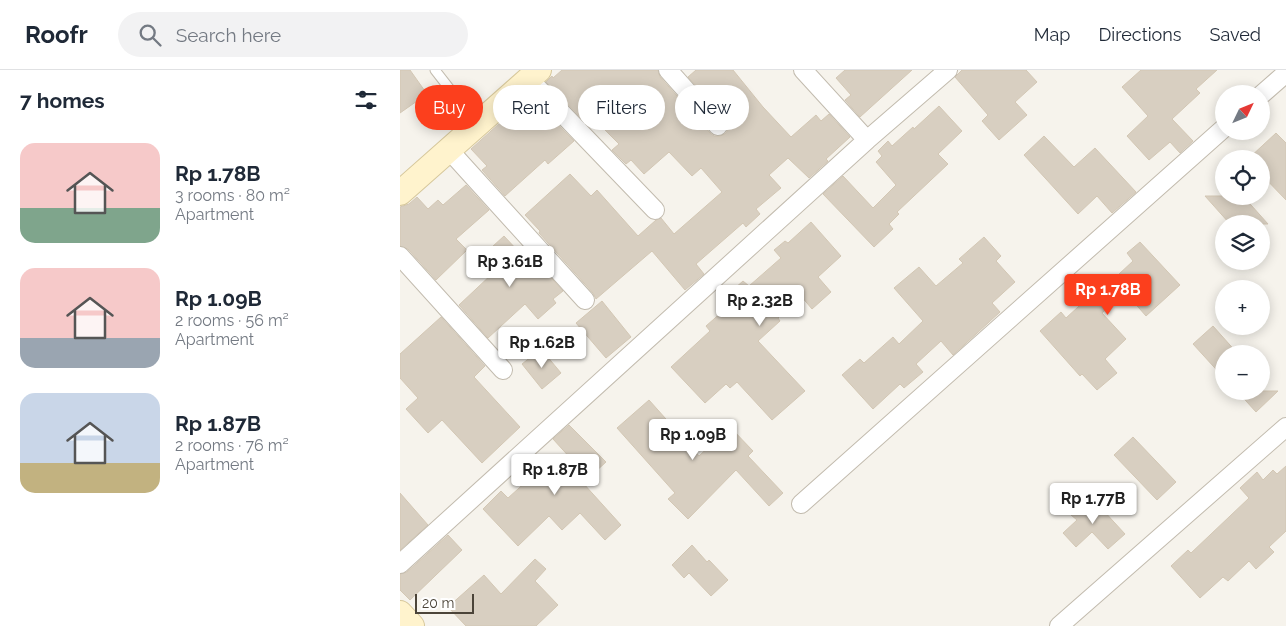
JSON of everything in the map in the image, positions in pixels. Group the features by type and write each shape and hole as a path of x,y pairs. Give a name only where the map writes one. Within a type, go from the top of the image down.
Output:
{"main road":[{"path":"483,119 534,74"},
{"path":"400,193 471,130"},
{"path":"400,613 412,626"}],"street":[{"path":"668,70 681,85"},
{"path":"803,70 867,140"},
{"path":"400,564 867,140 948,70"},
{"path":"1270,87 1286,74 1282,70"},
{"path":"534,74 655,210"},
{"path":"801,504 1215,136"},
{"path":"449,150 585,300"},
{"path":"400,256 503,370"},
{"path":"1059,626 1286,427"}],"lane":[{"path":"435,70 447,85"}],"building":[{"path":"400,70 410,70 421,85 415,85 415,102 400,113"},
{"path":"562,70 658,70 660,77 675,94 675,130 707,130 714,136 720,136 728,130 749,130 749,90 791,137 816,115 821,121 829,114 850,137 809,178 788,158 769,175 781,188 756,209 760,214 746,227 743,223 696,264 704,274 685,290 652,251 596,299 593,293 525,215 570,174 591,196 597,190 638,236 656,220 661,218 674,234 722,192 701,168 692,176 669,152 644,174 631,160 626,164 612,150 619,144 605,130 665,130 665,85 578,85 578,115 568,104 568,85 549,85 546,82 552,76 553,78"},
{"path":"696,70 733,70 745,85 695,85 688,77"},
{"path":"845,70 912,70 860,117 845,100 851,95 836,78"},
{"path":"962,70 1026,70 1037,82 1015,102 1027,115 999,140 982,121 988,115 955,77"},
{"path":"1141,70 1217,70 1196,89 1200,93 1172,119 1193,141 1180,153 1170,142 1149,160 1127,136 1148,116 1122,87"},
{"path":"939,106 962,131 938,154 948,164 897,212 899,214 889,224 893,229 874,247 823,194 843,176 873,208 896,185 876,162 882,156 878,151 888,141 892,146"},
{"path":"493,129 563,130 574,141 548,164 545,160 505,196 482,170 487,166 471,149"},
{"path":"1276,133 1286,143 1286,200 1270,183 1270,150 1258,150"},
{"path":"1044,136 1074,167 1095,148 1136,192 1112,213 1097,196 1078,214 1024,155"},
{"path":"466,185 489,210 456,239 467,250 436,280 408,249 400,246 400,207 409,204 417,197 428,209 438,200 443,205"},
{"path":"1205,196 1215,196 1215,205 1251,205 1260,215 1222,215"},
{"path":"811,222 841,256 818,277 831,292 812,309 801,296 778,318 780,321 758,341 805,391 772,420 737,382 730,388 726,384 705,403 671,367 710,331 706,326 731,304 725,297 743,281 749,286 781,258 774,250 785,241 788,243"},
{"path":"504,236 518,251 523,247 563,291 553,299 556,303 538,319 525,304 488,338 459,305 493,273 480,258"},
{"path":"984,237 1001,256 996,261 1015,282 992,303 1000,312 953,355 941,341 916,364 923,372 904,388 900,384 873,409 842,375 860,359 864,363 893,337 899,344 923,321 894,288 919,267 936,286 963,263 959,259"},
{"path":"1140,242 1180,285 1146,316 1125,292 1102,313 1126,339 1105,359 1117,373 1097,390 1082,374 1080,376 1040,331 1061,312 1066,318 1090,296 1085,291 1097,280 1104,288 1133,261 1127,253"},
{"path":"602,301 631,337 606,358 576,323"},
{"path":"441,317 485,366 474,377 520,427 482,463 442,420 428,433 406,409 418,398 400,378 400,354"},
{"path":"1213,326 1215,335 1221,335 1230,345 1215,345 1215,368 1193,344"},
{"path":"541,349 561,373 542,389 522,364"},
{"path":"1270,391 1278,391 1270,399"},
{"path":"649,400 699,456 730,427 753,451 748,456 783,493 769,506 736,470 688,519 668,499 675,493 617,428"},
{"path":"1245,400 1269,400 1256,412"},
{"path":"569,425 606,462 583,483 621,525 605,540 580,513 562,530 549,516 518,546 483,509 501,491 508,498 539,470 550,482 573,461 553,439"},
{"path":"1133,437 1176,482 1157,500 1114,455"},
{"path":"1286,466 1286,531 1269,547 1274,552 1256,569 1249,561 1228,581 1223,577 1200,598 1171,566 1188,550 1191,553 1249,498 1240,488 1257,472 1263,480 1273,470 1277,474"},
{"path":"400,493 428,525 400,550"},
{"path":"1091,497 1125,534 1108,549 1092,532 1076,547 1063,533 1077,520 1071,515"},
{"path":"448,535 462,550 410,600 400,590 400,574 407,572"},
{"path":"692,545 707,562 709,560 728,580 711,596 689,573 684,578 672,565"},
{"path":"535,559 546,569 535,581 558,605 536,626 466,626 448,607 484,575 501,594"}]}
